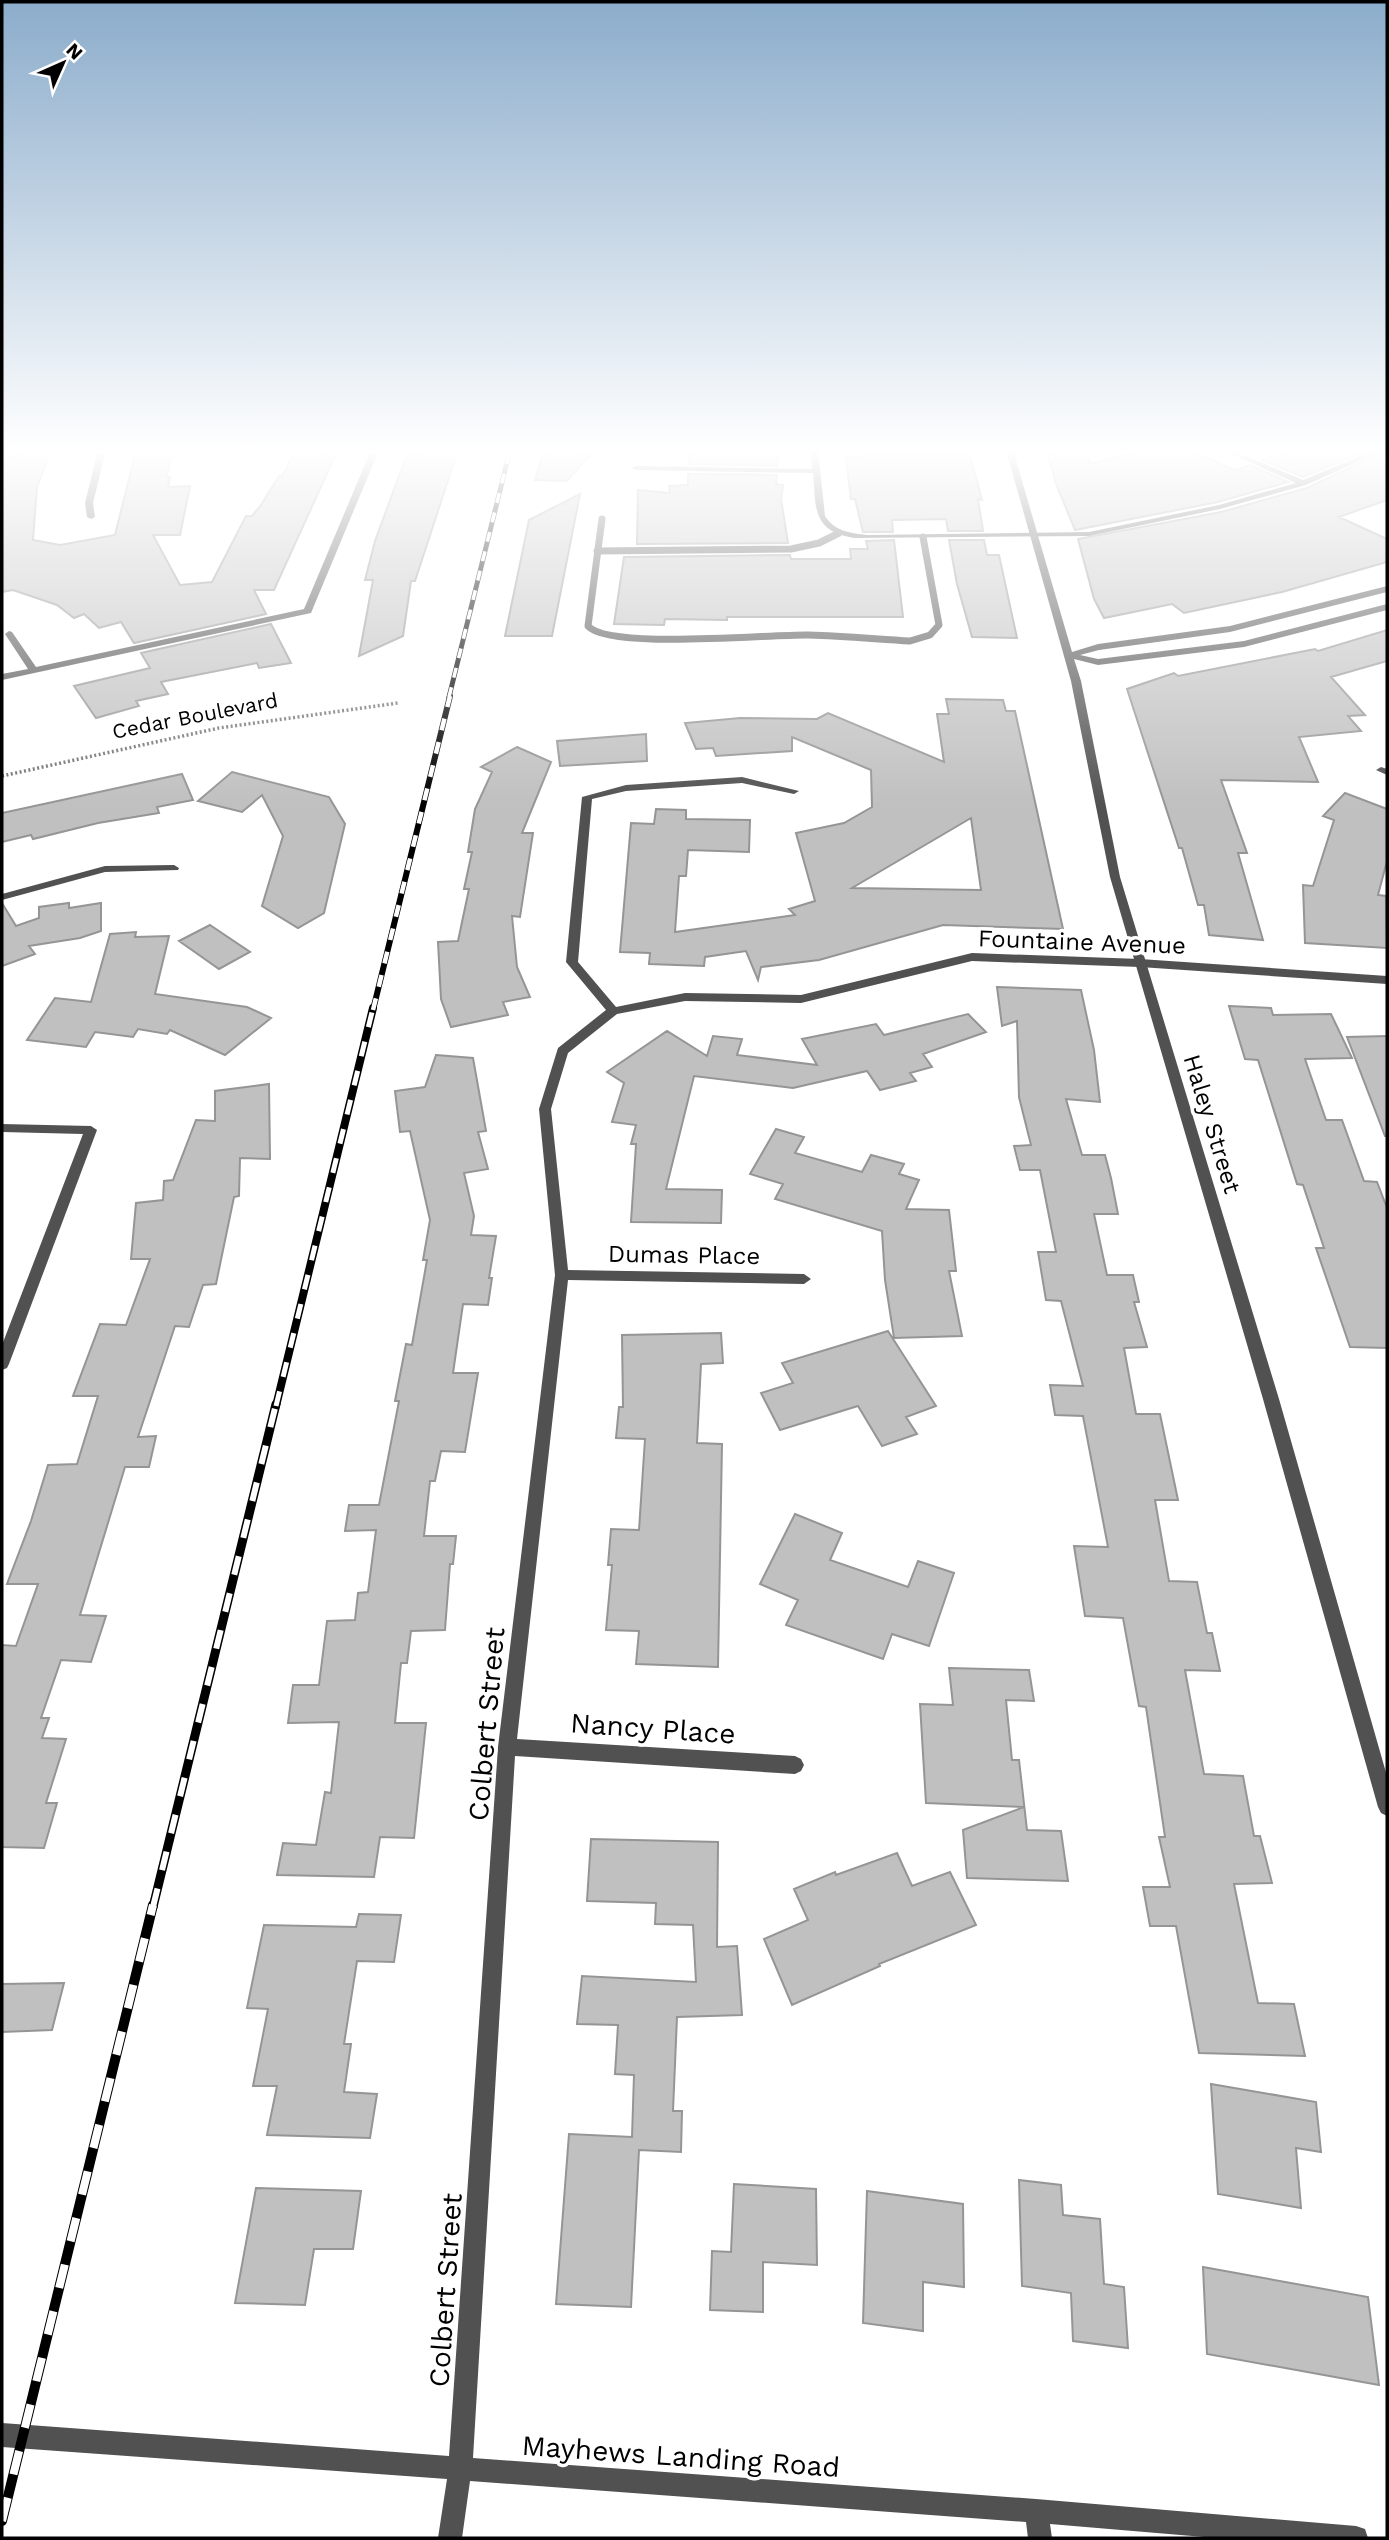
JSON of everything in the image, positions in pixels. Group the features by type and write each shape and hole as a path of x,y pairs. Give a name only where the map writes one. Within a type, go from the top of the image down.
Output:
{"street":[{"path":"2,677 32,668 308,611 326,569"},
{"name":"Haley Street","path":"1043,569 1060,632 1070,655 1115,877 1267,1385 1387,1807"},
{"path":"1070,655 1098,648 1230,629 1387,589"},
{"path":"1070,655 1098,662 1244,644 1387,607"},
{"path":"9,634 32,668"},
{"path":"613,1012 572,961 587,797 626,788 742,780 794,791"},
{"path":"2,897 105,869 174,868"},
{"name":"Fountaine Avenue","path":"613,1012 685,997 801,999 971,957 1140,963 1387,981"},
{"name":"Colbert Street","path":"450,2538 460,2471 507,1747 562,1275 545,1109 562,1051 613,1012"},
{"path":"2,1128 91,1130 2,1364"},
{"name":"Dumas Place","path":"562,1275 804,1279"},
{"name":"Nancy Place","path":"507,1747 795,1765"},
{"name":"Mayhews Landing Road","path":"2,2435 460,2471 1036,2511 1356,2538"},
{"path":"1036,2511 1040,2538"}],"lane":[{"path":"595,569 588,626 593,632 606,636 673,639 808,635 910,641 923,639 935,632 939,625 929,569"}],"path":[{"name":"Cedar Boulevard","path":"2,776 132,744 219,727 398,703"}],"building":[{"path":"2,569 171,569 180,585 212,582 219,569 284,569 274,590 254,590 266,614 134,643 121,622 99,628 84,614 74,618 57,605 13,590 2,592"},
{"path":"368,569 419,569 415,581 411,581 403,636 359,656 373,580 365,580"},
{"path":"519,569 565,569 552,636 505,636"},
{"path":"622,569 897,569 903,617 727,617 727,620 665,619 664,625 614,624"},
{"path":"954,569 1002,569 1017,638 972,637"},
{"path":"1086,569 1364,569 1282,592 1184,613 1172,604 1104,618 1094,599"},
{"path":"271,624 291,663 259,668 257,663 161,682 168,694 136,701 139,706 96,718 74,686 150,668 141,653"},
{"path":"1387,630 1387,661 1331,677 1365,715 1348,716 1361,731 1299,737 1318,782 1221,780 1247,853 1238,853 1263,940 1209,935 1204,905 1198,905 1182,848 1179,848 1127,689 1174,673 1178,676 1315,649 1318,651"},
{"path":"946,699 1003,700 1006,711 1015,711 1063,929 943,925 819,960 761,967 758,980 746,951 705,957 704,966 649,964 650,953 620,952 631,823 654,824 656,809 686,810 686,819 750,820 749,852 688,850 686,876 679,876 675,932 795,915 789,909 815,901 796,833 844,823 872,807 871,770 792,737 792,751 716,756 713,748 696,749 685,723 740,718 817,719 828,713 944,762 937,714 949,714","holes":["971,818 981,890 852,888"]},
{"path":"646,734 647,761 560,766 557,741"},
{"path":"517,747 551,762 522,833 533,833 520,917 512,916 517,967 530,997 503,1002 508,1015 451,1027 441,999 438,942 458,941 469,889 464,889 472,852 468,852 475,809 492,772 481,767"},
{"path":"232,772 329,797 345,824 324,913 298,928 262,906 283,836 262,795 242,812 198,801"},
{"path":"182,774 193,800 157,807 159,813 98,823 33,839 31,835 2,842 2,813"},
{"path":"1345,793 1387,809 1387,861 1378,895 1386,896 1387,948 1305,943 1303,885 1313,886 1334,820 1323,816"},
{"path":"2,903 16,926 39,918 39,907 69,903 69,908 101,903 101,931 80,938 29,946 35,954 2,966"},
{"path":"210,925 250,952 219,969 179,941"},
{"path":"136,932 135,937 169,936 155,994 247,1007 271,1018 225,1055 170,1030 167,1034 138,1029 133,1037 95,1032 86,1047 27,1040 55,998 91,1002 110,934"},
{"path":"997,987 1081,990 1094,1050 1100,1102 1066,1099 1082,1155 1105,1155 1111,1178 1118,1214 1094,1214 1107,1275 1133,1275 1139,1302 1134,1302 1147,1347 1124,1348 1136,1414 1160,1414 1178,1500 1155,1500 1169,1581 1197,1582 1207,1633 1212,1633 1220,1671 1185,1670 1204,1774 1243,1776 1254,1836 1260,1836 1272,1883 1234,1884 1258,2003 1294,2004 1305,2056 1199,2053 1176,1926 1150,1926 1143,1887 1170,1887 1159,1837 1165,1837 1146,1707 1139,1706 1123,1618 1085,1616 1074,1546 1108,1547 1083,1416 1055,1415 1050,1385 1083,1386 1061,1301 1046,1300 1038,1252 1056,1252 1040,1170 1020,1170 1014,1146 1031,1145 1019,1097 1017,1021 1002,1026"},
{"path":"1229,1006 1271,1008 1273,1015 1331,1014 1352,1058 1305,1059 1326,1120 1342,1120 1364,1181 1377,1182 1387,1208 1387,1348 1350,1347 1316,1248 1324,1248 1303,1185 1297,1184 1258,1060 1245,1059"},
{"path":"968,1014 986,1032 923,1054 932,1067 910,1073 916,1081 880,1090 867,1071 793,1088 694,1076 666,1189 722,1190 721,1223 631,1222 636,1144 631,1144 636,1125 612,1122 624,1083 607,1072 667,1031 707,1056 713,1036 742,1039 737,1055 817,1065 802,1039 876,1024 884,1035"},
{"path":"1387,1036 1387,1136 1385,1136 1347,1037"},
{"path":"436,1055 473,1058 486,1131 478,1132 488,1169 464,1173 474,1216 471,1235 496,1236 489,1278 492,1278 488,1305 463,1304 453,1373 478,1373 465,1452 441,1451 435,1481 430,1481 424,1536 456,1536 453,1564 450,1564 445,1630 411,1631 407,1663 401,1663 395,1723 426,1723 414,1838 380,1837 374,1877 277,1875 283,1843 316,1845 325,1792 331,1793 339,1722 288,1723 293,1685 319,1685 327,1621 355,1620 358,1593 368,1592 376,1530 345,1531 349,1505 379,1505 399,1401 395,1401 406,1344 412,1345 427,1260 423,1260 430,1220 410,1131 400,1132 395,1091 425,1087"},
{"path":"269,1084 270,1159 240,1158 239,1196 234,1197 216,1284 203,1285 189,1327 175,1326 138,1437 156,1436 149,1467 125,1467 80,1615 106,1616 91,1662 61,1660 41,1718 49,1718 42,1738 66,1739 46,1803 57,1803 44,1848 2,1847 2,1645 16,1646 38,1584 7,1584 31,1521 48,1465 77,1464 98,1396 73,1396 100,1324 126,1325 150,1259 131,1259 136,1203 163,1200 164,1181 173,1180 196,1120 215,1121 215,1091"},
{"path":"776,1129 804,1137 795,1153 862,1172 871,1155 904,1164 899,1174 919,1180 906,1209 949,1210 956,1271 949,1271 962,1336 894,1338 885,1280 882,1231 775,1199 783,1184 750,1174"},
{"path":"888,1331 936,1406 906,1417 917,1434 882,1446 858,1406 780,1430 761,1393 793,1383 782,1363"},
{"path":"721,1333 723,1363 701,1364 697,1443 722,1444 718,1667 636,1664 639,1631 606,1630 612,1565 608,1565 611,1529 639,1530 645,1439 616,1438 619,1407 623,1407 622,1335"},
{"path":"795,1514 842,1533 830,1560 908,1587 918,1561 954,1573 929,1646 892,1634 883,1659 786,1625 798,1600 760,1584"},
{"path":"949,1668 1029,1670 1034,1701 1006,1700 1012,1760 1019,1760 1027,1830 1061,1831 1068,1881 967,1878 963,1830 1024,1807 926,1803 920,1704 953,1705"},
{"path":"591,1839 718,1842 717,1947 737,1946 742,2015 677,2017 673,2111 682,2111 681,2152 639,2150 631,2307 556,2304 569,2134 632,2137 634,2075 615,2074 618,2025 577,2024 582,1976 696,1982 693,1925 655,1924 656,1903 587,1901"},
{"path":"897,1853 912,1886 950,1872 976,1925 879,1964 880,1966 792,2005 764,1939 808,1920 794,1889 835,1872 836,1875"},
{"path":"359,1914 401,1915 394,1962 357,1961 344,2044 351,2044 344,2092 377,2094 370,2138 267,2135 277,2086 253,2086 268,2009 247,2008 264,1925 356,1927"},
{"path":"64,1983 52,2030 2,2032 2,1984"},
{"path":"1211,2084 1316,2102 1321,2152 1296,2148 1301,2208 1218,2194"},
{"path":"1019,2180 1061,2185 1063,2215 1100,2219 1104,2284 1124,2287 1128,2348 1073,2341 1071,2293 1022,2286"},
{"path":"734,2184 816,2189 817,2265 763,2262 763,2312 710,2310 712,2251 731,2252"},
{"path":"256,2188 361,2191 353,2249 314,2249 305,2305 235,2303"},
{"path":"867,2191 963,2204 964,2287 923,2282 923,2331 863,2323"},
{"path":"1203,2267 1368,2297 1379,2385 1207,2354"}],"railway":[{"path":"449,697 481,569"},
{"path":"373,1010 450,696"},
{"path":"276,1406 373,1008"},
{"path":"153,1907 276,1404"},
{"path":"2,2521 153,1905"}]}
